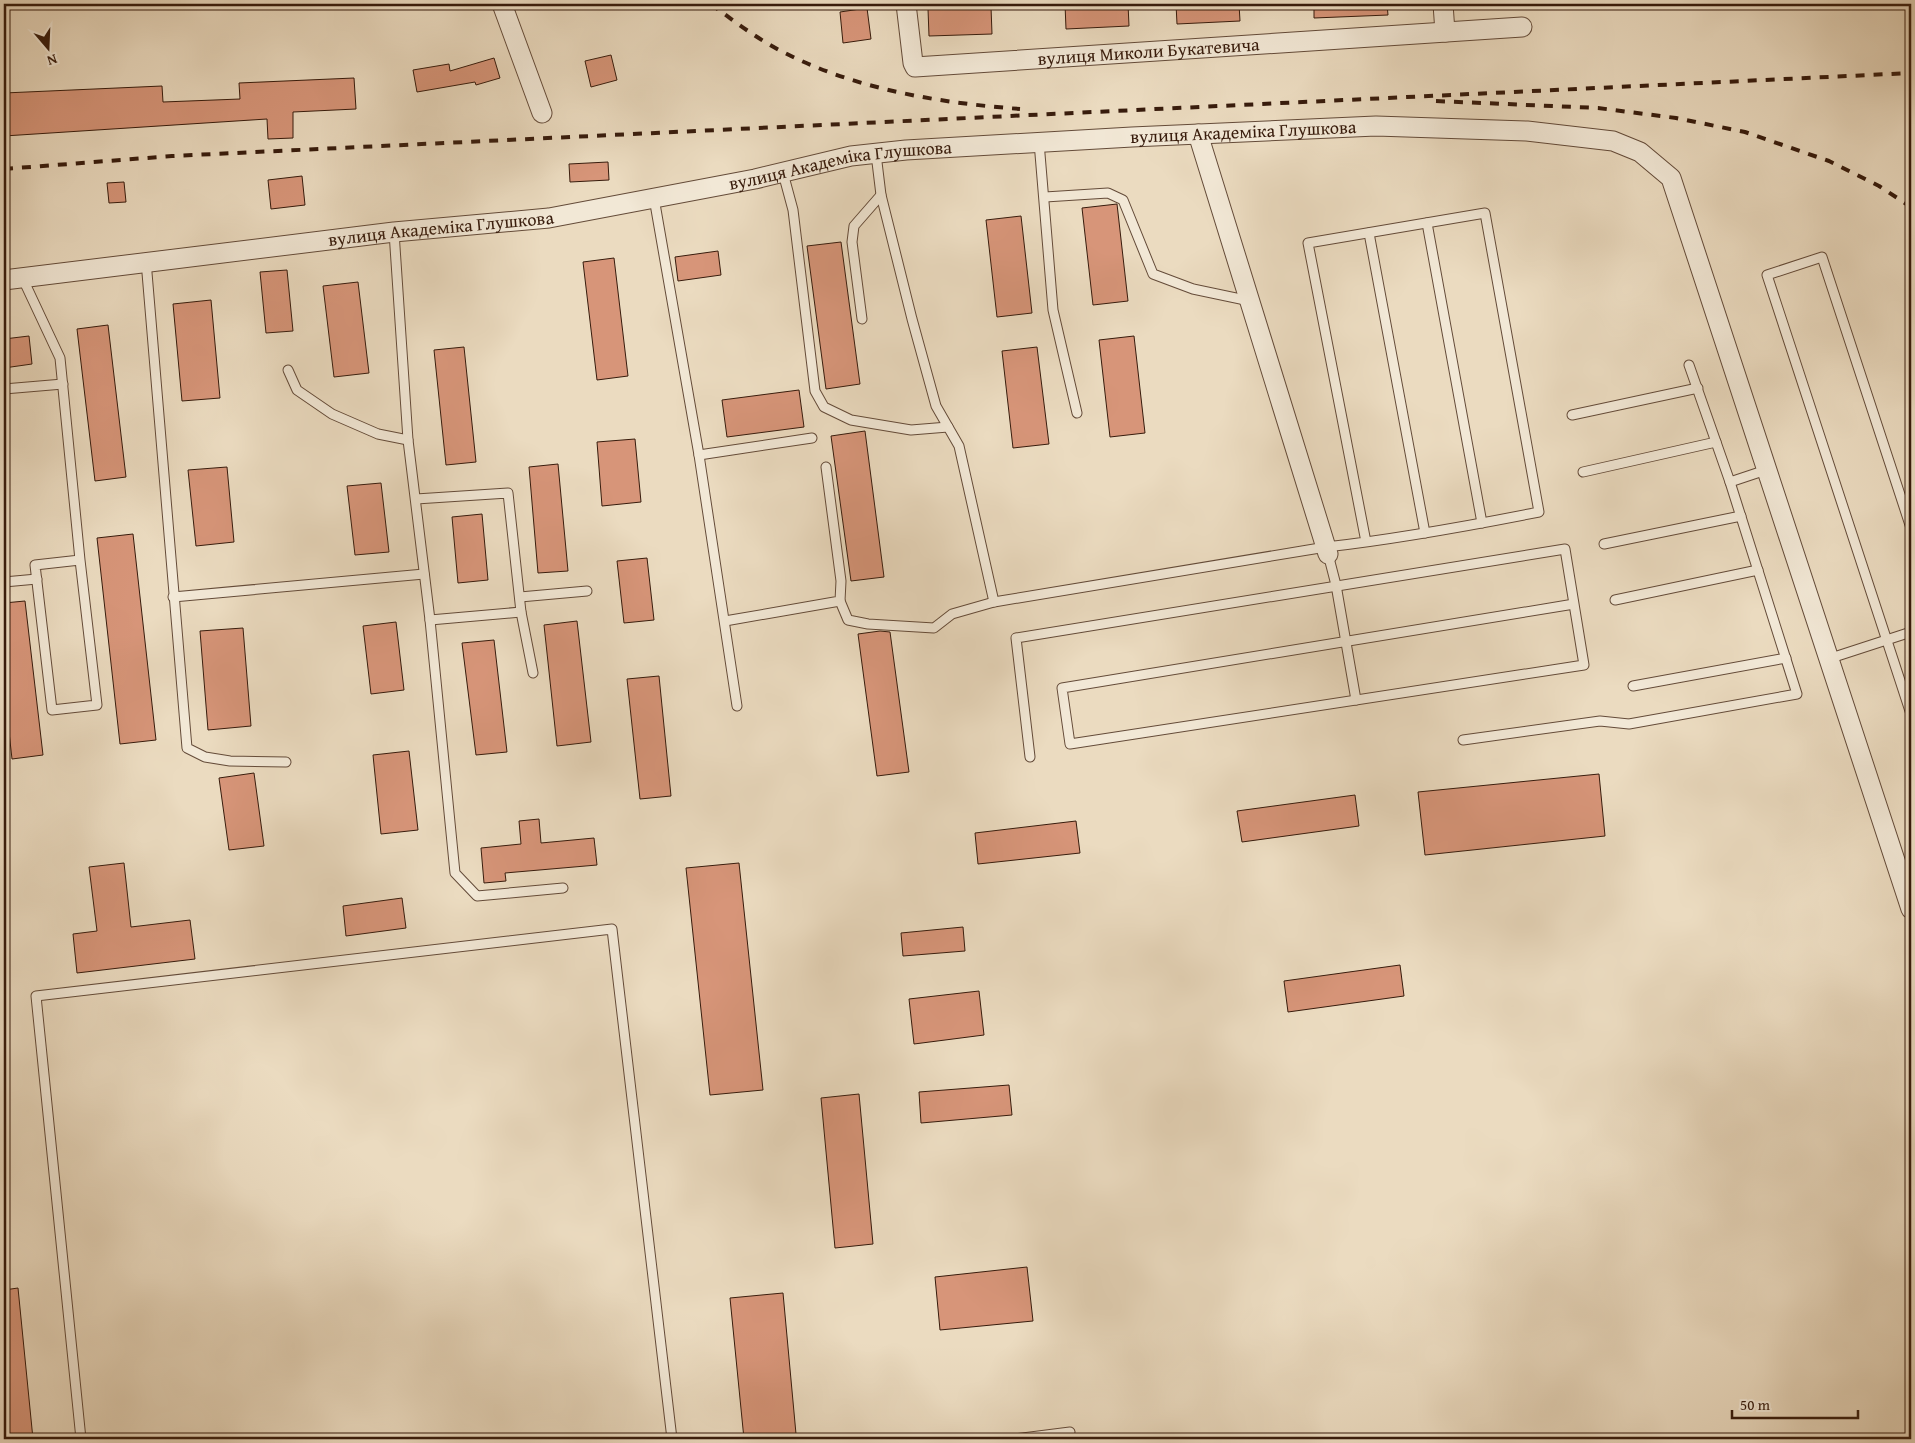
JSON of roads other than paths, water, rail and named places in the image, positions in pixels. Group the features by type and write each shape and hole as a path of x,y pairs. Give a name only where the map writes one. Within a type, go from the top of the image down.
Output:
{"street":[{"path":"502,4 542,113"},
{"name":"вулиця Миколи Букатевича","path":"906,4 913,64 915,66 1522,27"},
{"path":"1443,4 1445,32"},
{"name":"вулиця Академіка Глушкова","path":"4,280 146,261 394,232 549,218 783,173 851,156 1039,142 1376,126 1527,131 1613,141 1640,152 1671,178 1766,470"},
{"path":"1198,134 1327,550"},
{"path":"1766,470 1911,909"}],"lane":[{"path":"1039,142 1053,310 1077,413"},
{"path":"876,154 882,195 912,319 936,406 959,446 994,602"},
{"path":"783,173 793,210 815,390 824,407 851,420 911,430 948,427"},
{"path":"1044,196 1108,193 1123,200 1153,274 1193,289 1250,301"},
{"path":"862,319 852,242 854,226 882,195"},
{"path":"654,198 699,455 737,706"},
{"path":"826,467 841,580 840,601 848,620 868,624 934,628 952,614 994,602 1327,550 1539,512 1485,213 1308,243 1366,542"},
{"path":"1427,223 1482,523"},
{"path":"394,232 408,440 430,620 455,873 477,896 563,888"},
{"path":"1369,233 1425,533"},
{"path":"1911,528 1822,257 1767,275 1911,714"},
{"path":"146,261 187,748 205,757 230,761 286,762"},
{"path":"22,277 60,358 80,560 97,705 52,710 36,565 80,560"},
{"path":"1463,740 1600,721 1629,724 1797,694 1730,482 1690,365"},
{"path":"288,370 297,390 332,414 378,434 408,440"},
{"path":"4,389 63,384"},
{"path":"1572,416 1698,388"},
{"path":"699,455 812,438"},
{"path":"1583,472 1716,442"},
{"path":"1730,482 1766,470"},
{"path":"416,498 508,493 521,612 533,673"},
{"path":"1604,544 1741,516"},
{"path":"1030,757 1016,638 1565,549 1584,665 1070,744 1062,688 1574,604"},
{"path":"1327,550 1336,585 1356,700"},
{"path":"1615,600 1758,570"},
{"path":"173,597 424,574"},
{"path":"4,582 37,579"},
{"path":"520,597 587,591"},
{"path":"725,621 840,601"},
{"path":"430,620 521,612"},
{"path":"1828,659 1911,632"},
{"path":"1633,686 1786,658"},
{"path":"81,1439 36,996 612,929 672,1439"},
{"path":"1015,1439 1070,1432"}],"railway":[{"path":"711,4 777,49 843,77 901,93 960,103 1020,109"},
{"path":"4,169 172,156 1911,73"},
{"path":"1436,101 1598,108 1676,118 1745,132 1829,161 1879,186 1911,207"}]}
